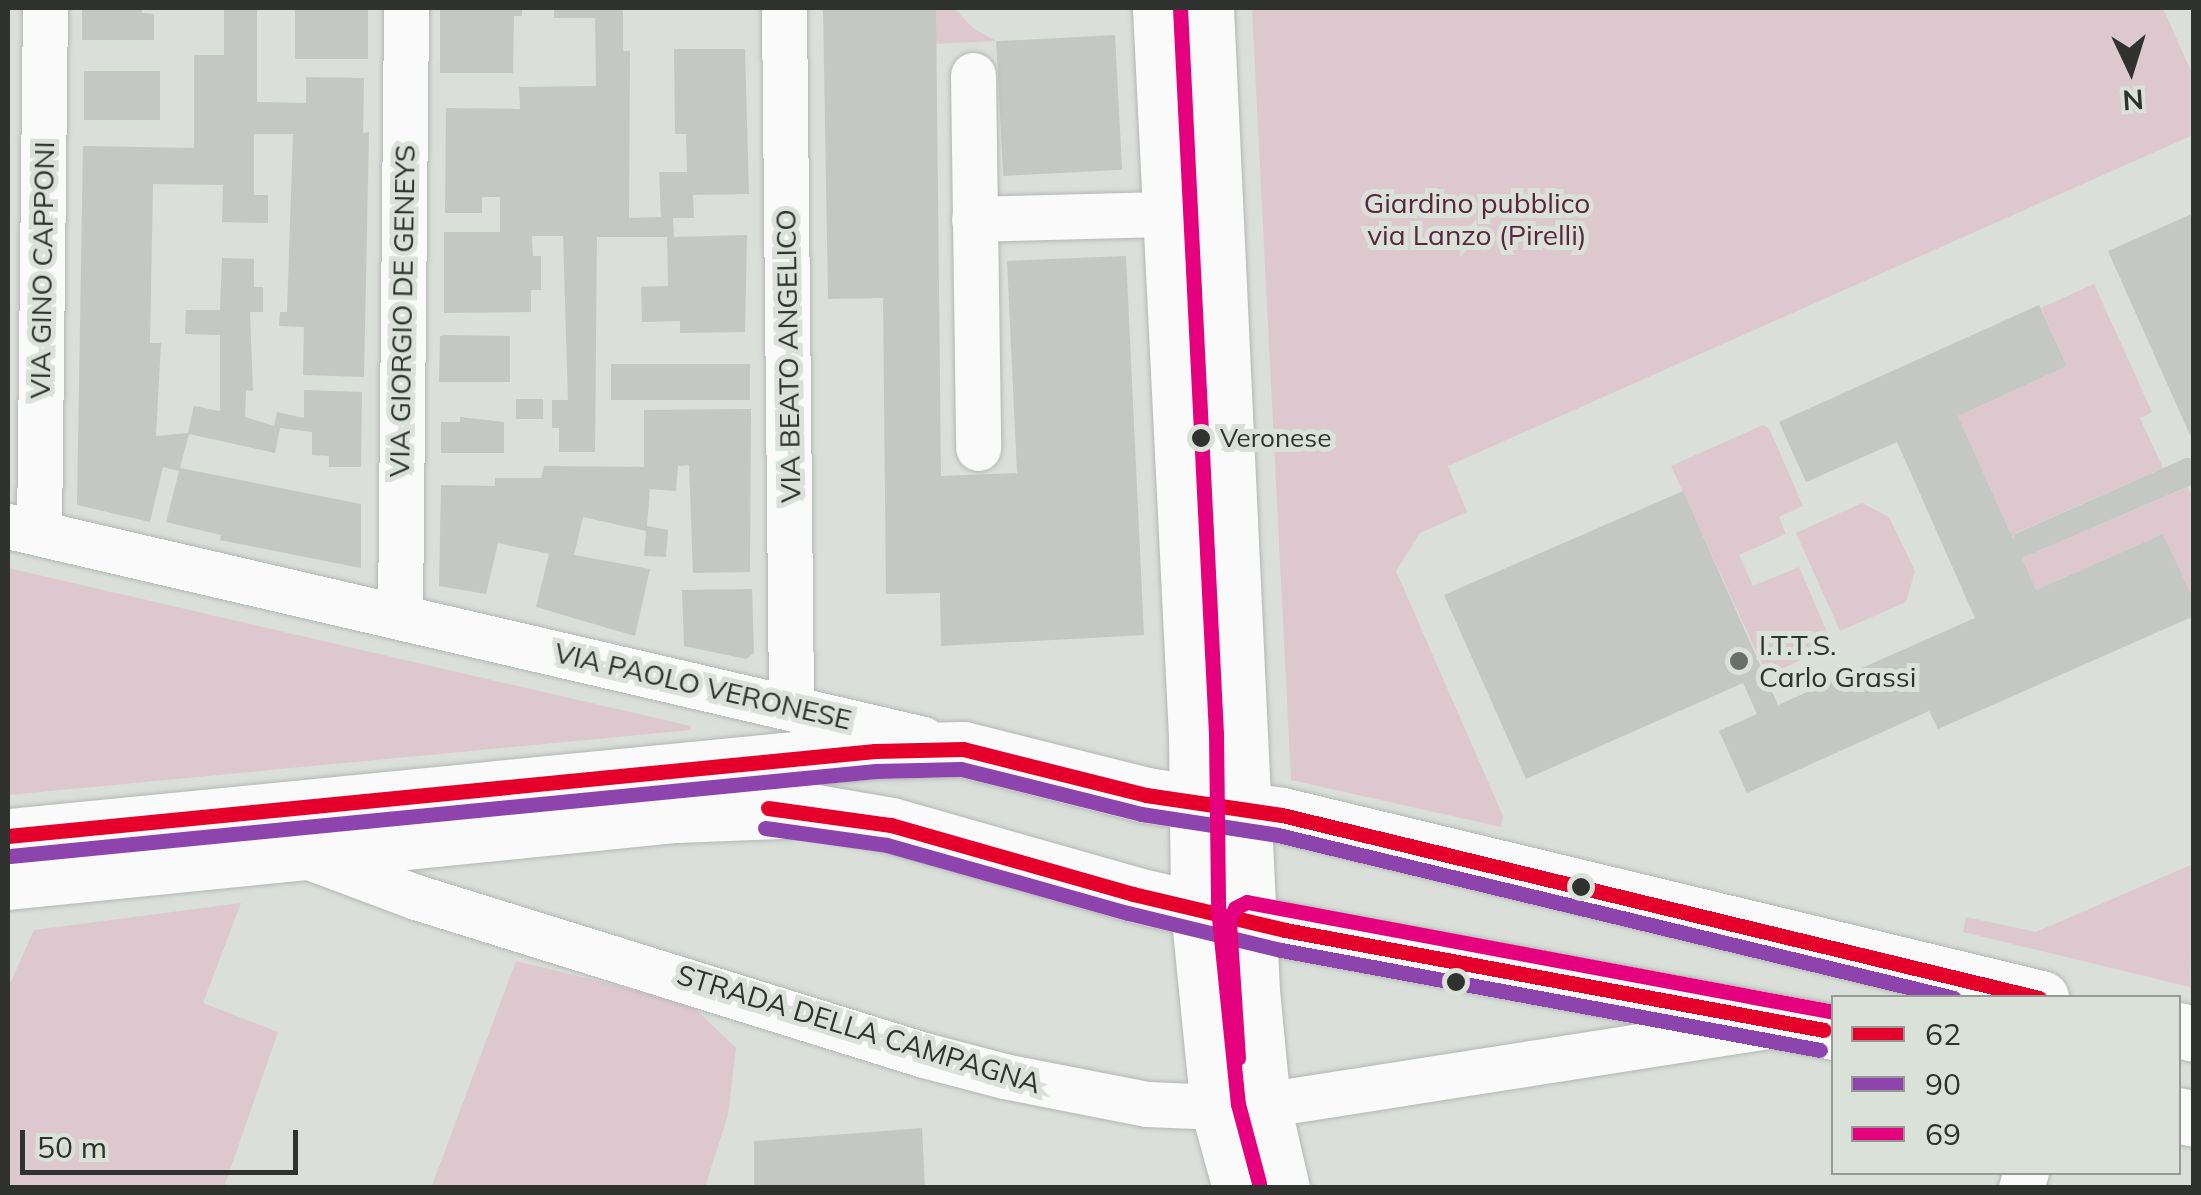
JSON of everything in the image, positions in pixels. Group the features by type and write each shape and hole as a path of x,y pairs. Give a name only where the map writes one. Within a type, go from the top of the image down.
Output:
{"main road":[{"path":"1160,8 1170,214 1220,805"},
{"path":"1206,8 1223,916 1240,1107 1240,1188"},
{"path":"8,836 875,751 963,750"},
{"name":"VIA PAOLO VERONESE","path":"963,750 1146,795 1220,805 2028,995"},
{"path":"8,882 766,808 891,825 1223,916 1811,1027"},
{"path":"1240,1107 1282,1188"}],"street":[{"name":"VIA GINO CAPPONI","path":"23,530 46,8"},
{"name":"VIA GIORGIO DE GENEYS","path":"400,615 406,8"},
{"name":"VIA BEATO ANGELICO","path":"784,8 791,706"},
{"path":"973,75 978,448"},
{"path":"974,219 1170,214"},
{"name":"VIA PAOLO VERONESE","path":"23,530 791,706 963,750"},
{"name":"STRADA DELLA CAMPAGNA","path":"299,853 416,897 924,1055 1087,1094 1148,1104 1240,1107 1811,1027"}],"green space":[{"path":"936,8 954,8 973,28 996,41 936,44"},
{"name":"Giardino pubblico via Lanzo (Pirelli)","path":"1252,8 2163,8 2193,76 2193,135 1448,466 1467,512 1420,533 1396,571 1503,816 1501,827 1291,780"},
{"path":"2094,284 2152,412 2140,418 2163,468 2016,533 2013,539 1958,416 2067,366 2041,308"},
{"path":"1763,425 1769,428 1803,506 1779,517 1786,534 1739,555 1753,586 1799,567 1833,646 1767,675 1671,466"},
{"path":"2188,487 2193,499 2193,601 2163,534 2036,590 2022,558"},
{"path":"1862,503 1889,517 1915,571 1906,602 1840,631 1796,533"},
{"path":"8,568 691,726 691,730 8,795"},
{"path":"2193,864 2190,987 1963,932 1966,917 2036,932"},
{"path":"241,903 203,1003 278,1032 224,1187 8,1187 8,988 34,930"},
{"path":"516,961 689,1003 736,1048 728,1115 705,1187 431,1188"}],"building":[{"path":"82,8 142,8 142,13 154,14 154,40 82,40"},
{"path":"224,8 257,8 257,102 306,103 306,77 364,78 363,133 369,132 364,377 303,375 304,327 279,326 280,312 287,312 293,134 254,134 254,195 268,195 268,223 222,222 223,185 153,184 150,343 161,343 156,436 188,433 194,406 220,411 220,335 185,334 186,310 220,310 222,258 254,259 254,287 263,287 263,312 250,312 253,391 246,390 245,417 274,426 277,412 304,418 304,390 362,392 361,467 329,467 329,456 312,455 312,432 280,428 275,453 189,434 180,468 361,504 361,568 220,540 221,535 166,522 179,471 163,467 150,522 77,505 83,146 194,148 194,55 224,55"},
{"path":"295,8 368,8 368,59 295,59"},
{"path":"440,8 522,8 522,16 514,16 513,73 440,73"},
{"path":"554,8 623,8 623,51 630,51 629,218 661,217 659,172 687,172 686,134 675,134 674,49 745,49 749,194 693,195 694,218 673,218 674,237 747,235 745,332 680,333 680,321 642,322 641,287 668,286 667,237 597,237 595,452 559,452 559,428 552,428 552,400 568,400 563,236 532,236 533,256 541,256 541,290 531,290 531,312 444,313 444,232 500,232 500,197 482,197 482,213 445,213 446,108 520,109 519,87 596,86 595,18 554,18"},
{"path":"823,8 936,8 941,476 1017,473 1007,261 1126,256 1144,635 941,646 940,593 886,594 883,298 828,299"},
{"path":"1115,35 1122,170 1003,176 996,41"},
{"path":"84,71 160,71 160,120 84,120"},
{"path":"2194,213 2194,444 2108,251"},
{"path":"2039,305 2067,366 1958,416 2013,539 2015,534 2186,458 2194,458 2194,484 2022,558 2036,590 2163,534 2194,601 2194,616 1938,729 1929,711 1747,793 1719,731 1757,714 1743,683 1526,779 1444,595 1683,491 1778,705 1975,618 1897,442 1806,482 1779,422"},
{"path":"440,336 510,336 510,382 439,382"},
{"path":"611,364 750,364 750,400 611,400"},
{"path":"516,399 543,399 543,419 516,419"},
{"path":"751,409 750,572 693,573 689,465 678,466 676,491 650,489 647,526 668,530 666,557 644,556 646,531 583,517 574,555 650,569 635,636 536,607 549,554 498,543 486,594 439,586 441,485 495,486 495,478 541,478 544,466 644,467 644,410"},
{"path":"460,417 504,422 504,453 441,453 441,422 460,422"},
{"path":"752,589 754,653 746,659 684,646 682,590"},
{"path":"922,1128 925,1188 754,1188 754,1141"}],"transit line":[{"name":"69","path":"1180,8 1216,734 1218,908 1238,1104 1259,1183"},
{"name":"62","path":"8,836 875,751 963,749 1146,795 1282,815 2027,995"},
{"name":"90","path":"10,856 876,771 961,769 1141,814 1278,835 1942,995"},
{"name":"62","path":"768,808 891,825 1133,894 1285,930 1824,1030"},
{"name":"90","path":"765,828 887,845 1128,913 1281,950 1820,1050"},
{"name":"69","path":"1238,1058 1229,921 1235,908 1247,902 1831,1011"}],"place":[{"name":"Veronese","path":"1201,438"},
{"name":"I.T.T.S. Carlo Grassi","path":"1739,661"}]}
